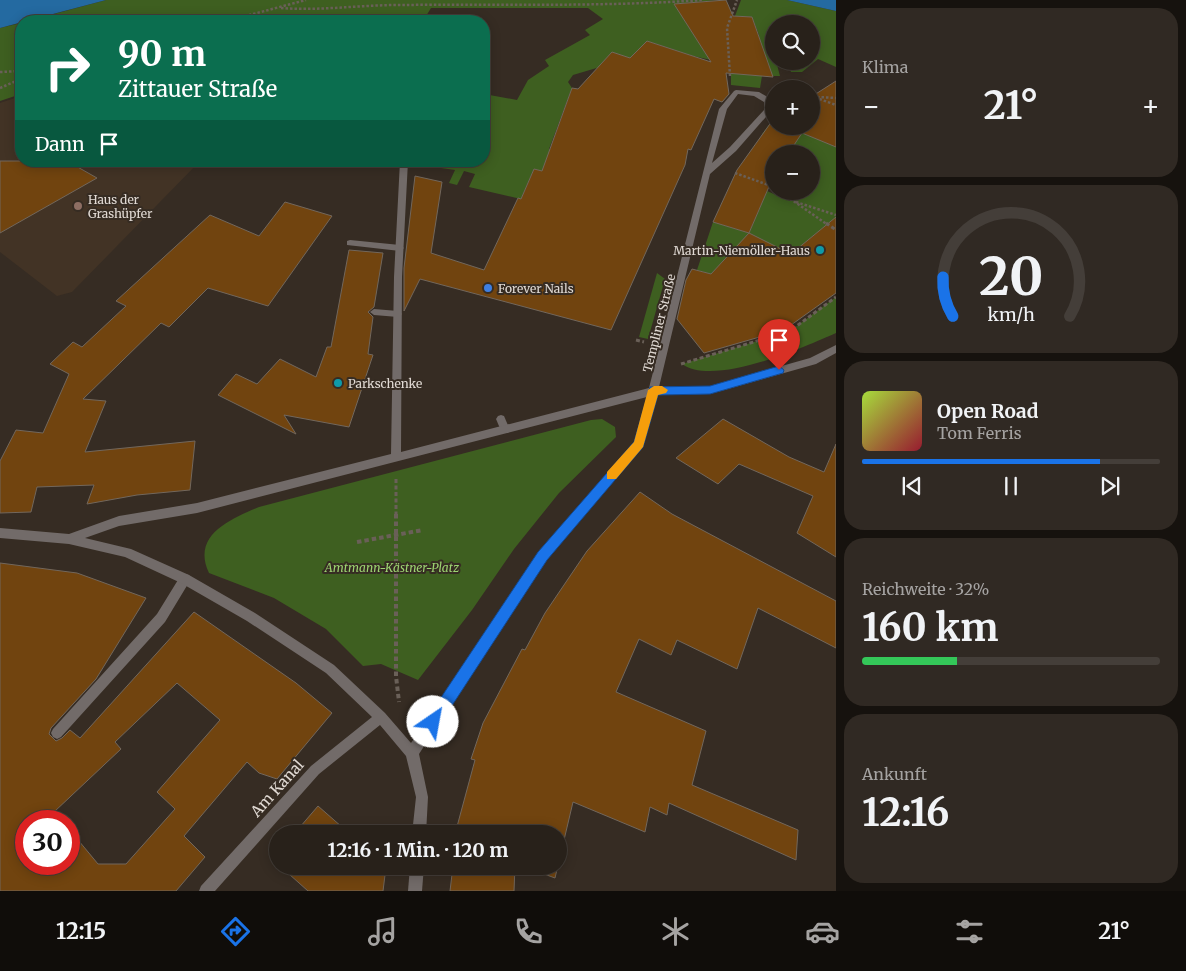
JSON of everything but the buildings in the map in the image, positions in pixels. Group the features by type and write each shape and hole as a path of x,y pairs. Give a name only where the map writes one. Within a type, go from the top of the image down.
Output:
{"street":[{"path":"706,173 733,149 768,110 768,101 756,94 736,92"},
{"name":"Templiner Straße","path":"654,390 723,108 736,92"},
{"path":"396,458 398,274 404,167"},
{"path":"350,243 400,248"},
{"path":"374,312 398,314"},
{"path":"69,539 119,521 197,508 654,390 710,390 813,360 836,350"},
{"path":"412,754 543,556 639,444 654,390"},
{"path":"501,419 505,430"},
{"path":"0,533 69,539 126,552 185,579 251,617 330,669 381,717 412,754 422,797 420,825"},
{"path":"57,733 160,618 185,579"},
{"name":"Am Kanal","path":"206,891 315,770 381,717"},
{"path":"415,891 416,875"}],"path":[{"path":"254,15 306,0"},
{"path":"281,8 302,11 397,5 587,7 702,0"},
{"path":"736,92 730,85 727,28 737,0"},
{"path":"0,72 15,71"},
{"path":"0,88 15,82"},
{"path":"836,98 811,96 836,105"},
{"path":"730,171 765,185"},
{"path":"793,200 836,215"},
{"path":"793,200 835,231"},
{"path":"654,390 682,364 790,331 836,297"},
{"path":"636,340 644,342"},
{"path":"396,458 396,676 401,710"},
{"path":"357,542 423,530"}],"shaded area":[{"name":"Haus der Grashüpfer","path":"15,98 15,167 194,167 72,292 57,296 0,252 0,103"}],"green space":[{"path":"106,0 718,0 675,4 725,63 693,56 647,41 630,58 573,75 568,82 572,88 549,149 566,153 559,175 534,169 521,199 469,187 475,174 464,171 457,185 449,183 455,170 434,167 490,167 490,95 517,100 528,80 549,66 545,60 590,35 585,30 603,19 588,8 431,8 427,15 50,15"},
{"path":"741,0 787,0 836,11 836,67 820,60 820,15 765,15 765,70 778,70 780,76 762,76 759,35 752,17 735,16"},
{"path":"15,24 15,96 0,101 0,28"},
{"path":"790,70 804,70 802,72 791,72"},
{"path":"731,73 762,76 760,88 731,85"},
{"path":"836,106 836,234 824,227 800,247 836,291 818,306 775,279 736,282 697,270 713,222 749,233 765,196 765,200 820,200 820,145 793,145 762,134 765,130 765,135 820,135 820,119"},
{"path":"657,273 665,279 648,339 639,337"},
{"path":"836,297 836,333 821,340 758,363 736,368 715,371 696,370 682,364 790,331"},
{"name":"Amtmann-Kästner-Platz","path":"602,419 615,427 616,437 559,493 514,549 472,610 418,680 381,664 363,666 326,629 274,598 209,573 205,560 205,548 210,539 226,523 259,507 591,420"}],"water":[{"path":"0,0 106,0 49,15 15,15 15,24 0,28"},
{"path":"787,0 836,0 836,11"}],"slow traffic":[{"path":"611,476 639,444 654,390 662,390"}],"place":[{"name":"Haus der Grashüpfer","path":"78,206"},
{"name":"Martin-Niemöller-Haus","path":"820,250"},
{"name":"Forever Nails","path":"488,288"},
{"name":"Parkschenke","path":"338,383"}],"route":[{"path":"433,722 543,556 639,444 654,390 710,390 779,370"}]}
